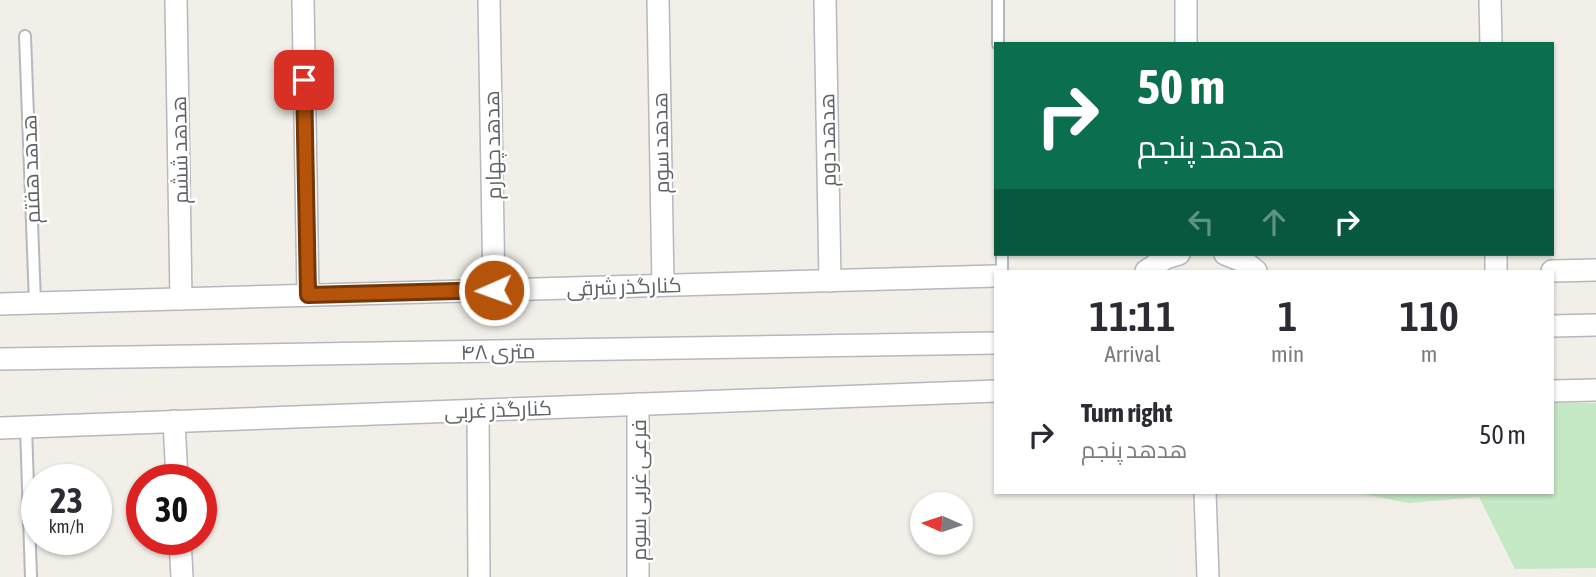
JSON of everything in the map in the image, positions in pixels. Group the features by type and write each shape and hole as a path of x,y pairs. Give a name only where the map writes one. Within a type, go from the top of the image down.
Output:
{"street":[{"name":"هدهد ششم","path":"176,0 181,299"},
{"path":"303,0 308,295"},
{"name":"هدهد چهارم","path":"489,0 494,290"},
{"name":"هدهد سوم","path":"658,0 663,285"},
{"name":"هدهد دوم","path":"825,0 830,281"},
{"path":"1185,0 1186,42"},
{"path":"1490,0 1491,42"},
{"path":"1148,270 1172,256"},
{"path":"1230,256 1245,262 1255,270"},
{"path":"1554,271 1596,270"},
{"name":"کنارگذر شرقی","path":"0,304 994,276"},
{"path":"1554,326 1596,325"},
{"name":"۴۸ متری","path":"0,359 994,343"},
{"path":"1554,391 1596,390"},
{"name":"کنارگذر غربی","path":"0,428 994,391"},
{"name":"فرعی غربی سوم","path":"638,404 638,577"},
{"path":"478,410 479,577"},
{"path":"174,421 176,464"},
{"path":"1205,494 1208,577"},
{"path":"181,555 182,577"}],"lane":[{"path":"998,0 998,42"},
{"name":"هدهد هفتم","path":"25,36 35,303"},
{"path":"26,427 31,577"}],"green space":[{"path":"1554,403 1596,403 1596,568 1515,569 1479,497 1409,503 1362,494 1554,494"}],"route":[{"path":"304,80 308,295 494,290"}]}
